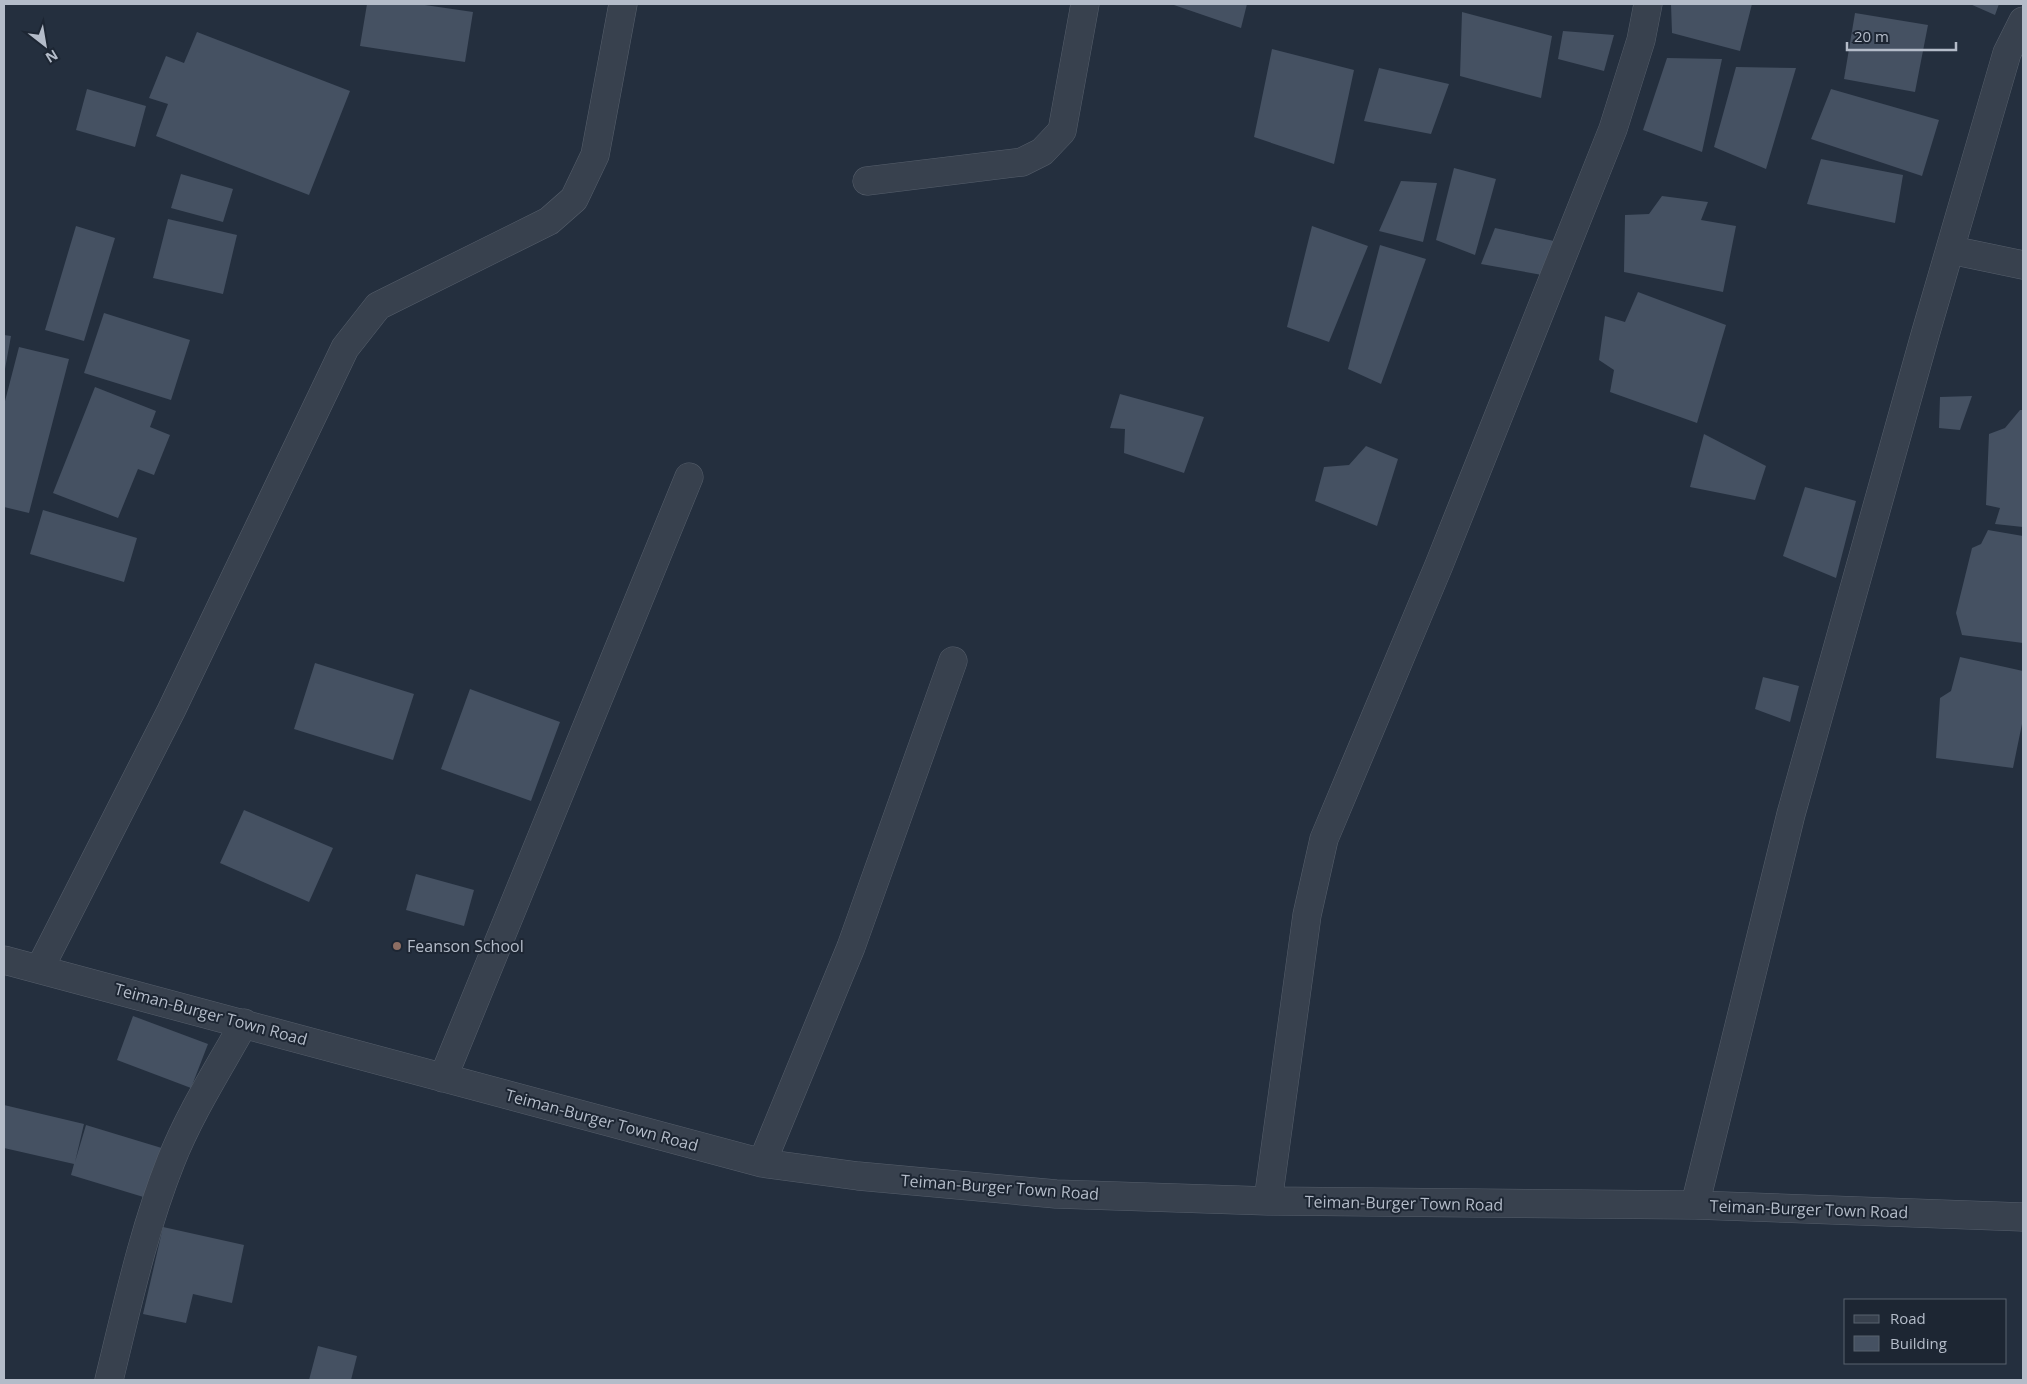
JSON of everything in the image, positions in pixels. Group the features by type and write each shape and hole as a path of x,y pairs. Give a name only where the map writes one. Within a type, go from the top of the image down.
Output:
{"street":[{"path":"40,968 171,710 345,348 378,306 550,221 574,199 594,155 623,4"},
{"path":"867,181 1022,162 1042,152 1062,131 1085,4"},
{"path":"1268,1202 1307,915 1324,839 1440,565 1614,129 1641,40 1648,4"},
{"path":"1695,1205 1791,814 1924,335 1951,250 2007,53 2023,21"},
{"path":"1951,250 2023,265"},
{"path":"443,1078 689,477"},
{"path":"762,1163 851,947 953,661"},
{"name":"Teiman-Burger Town Road","path":"4,960 40,968 762,1163 858,1176 1056,1194 1268,1202 1695,1205 2023,1217"},
{"path":"109,1380 141,1252 171,1161 186,1128 244,1023"}],"building":[{"path":"367,4 418,4 473,12 465,62 360,46"},
{"path":"1171,4 1247,4 1241,28"},
{"path":"1671,4 1752,4 1740,51 1672,33"},
{"path":"1970,4 1999,4 1995,15"},
{"path":"1462,12 1552,36 1541,98 1460,76"},
{"path":"1855,13 1928,25 1915,92 1844,79"},
{"path":"1563,31 1614,35 1604,71 1558,59"},
{"path":"197,32 350,91 309,195 156,136 168,104 149,98 166,56 184,63"},
{"path":"1272,49 1354,70 1334,164 1254,137"},
{"path":"1667,58 1722,59 1702,152 1643,130"},
{"path":"1736,67 1796,68 1766,169 1714,147"},
{"path":"1379,68 1449,84 1431,134 1364,121"},
{"path":"87,89 146,106 135,147 76,130"},
{"path":"1831,89 1939,120 1922,176 1811,139"},
{"path":"1821,159 1903,175 1895,223 1807,204"},
{"path":"1454,168 1496,179 1475,255 1436,240"},
{"path":"181,174 233,189 223,222 171,208"},
{"path":"1401,181 1437,183 1423,242 1379,231"},
{"path":"1662,196 1708,202 1701,220 1736,226 1723,292 1624,272 1625,215 1649,214"},
{"path":"168,219 237,235 223,294 153,278"},
{"path":"76,226 115,238 84,341 45,330"},
{"path":"1312,226 1368,246 1329,342 1287,327"},
{"path":"1495,228 1554,241 1542,275 1481,264"},
{"path":"1380,245 1426,259 1381,384 1348,369"},
{"path":"1638,292 1726,325 1697,423 1610,392 1614,370 1599,360 1605,316 1625,322"},
{"path":"104,313 190,340 171,400 84,373"},
{"path":"4,335 11,336 5,369 4,369"},
{"path":"19,347 69,359 29,513 4,507 4,405"},
{"path":"95,387 156,411 150,427 170,435 154,475 138,469 118,518 53,493"},
{"path":"1120,394 1204,417 1184,473 1124,453 1125,429 1110,428"},
{"path":"1972,396 1960,430 1939,428 1940,397"},
{"path":"2020,410 2023,410 2023,527 1995,524 2000,508 1986,505 1989,434 2005,428"},
{"path":"1704,434 1766,466 1755,500 1690,487"},
{"path":"1366,446 1398,459 1377,526 1315,501 1324,467 1349,465"},
{"path":"1805,487 1856,501 1836,578 1783,556"},
{"path":"43,510 137,538 124,582 30,554"},
{"path":"1988,530 2023,536 2023,643 1962,635 1956,613 1972,548 1981,544"},
{"path":"1960,657 2023,671 2023,719 2013,768 1936,758 1940,698 1951,691"},
{"path":"315,663 414,694 393,760 294,729"},
{"path":"1763,677 1799,686 1790,722 1755,709"},
{"path":"470,689 560,722 531,801 441,769"},
{"path":"244,810 333,848 309,902 220,863"},
{"path":"416,874 474,890 464,926 406,910"},
{"path":"133,1016 208,1044 191,1088 117,1060"},
{"path":"4,1105 84,1124 75,1162 86,1125 165,1149 150,1199 71,1175 74,1164 4,1148"},
{"path":"163,1227 244,1245 232,1303 193,1294 186,1323 143,1314"},
{"path":"318,1346 357,1356 351,1380 309,1380"}],"place":[{"name":"Feanson School","path":"397,946"}]}
